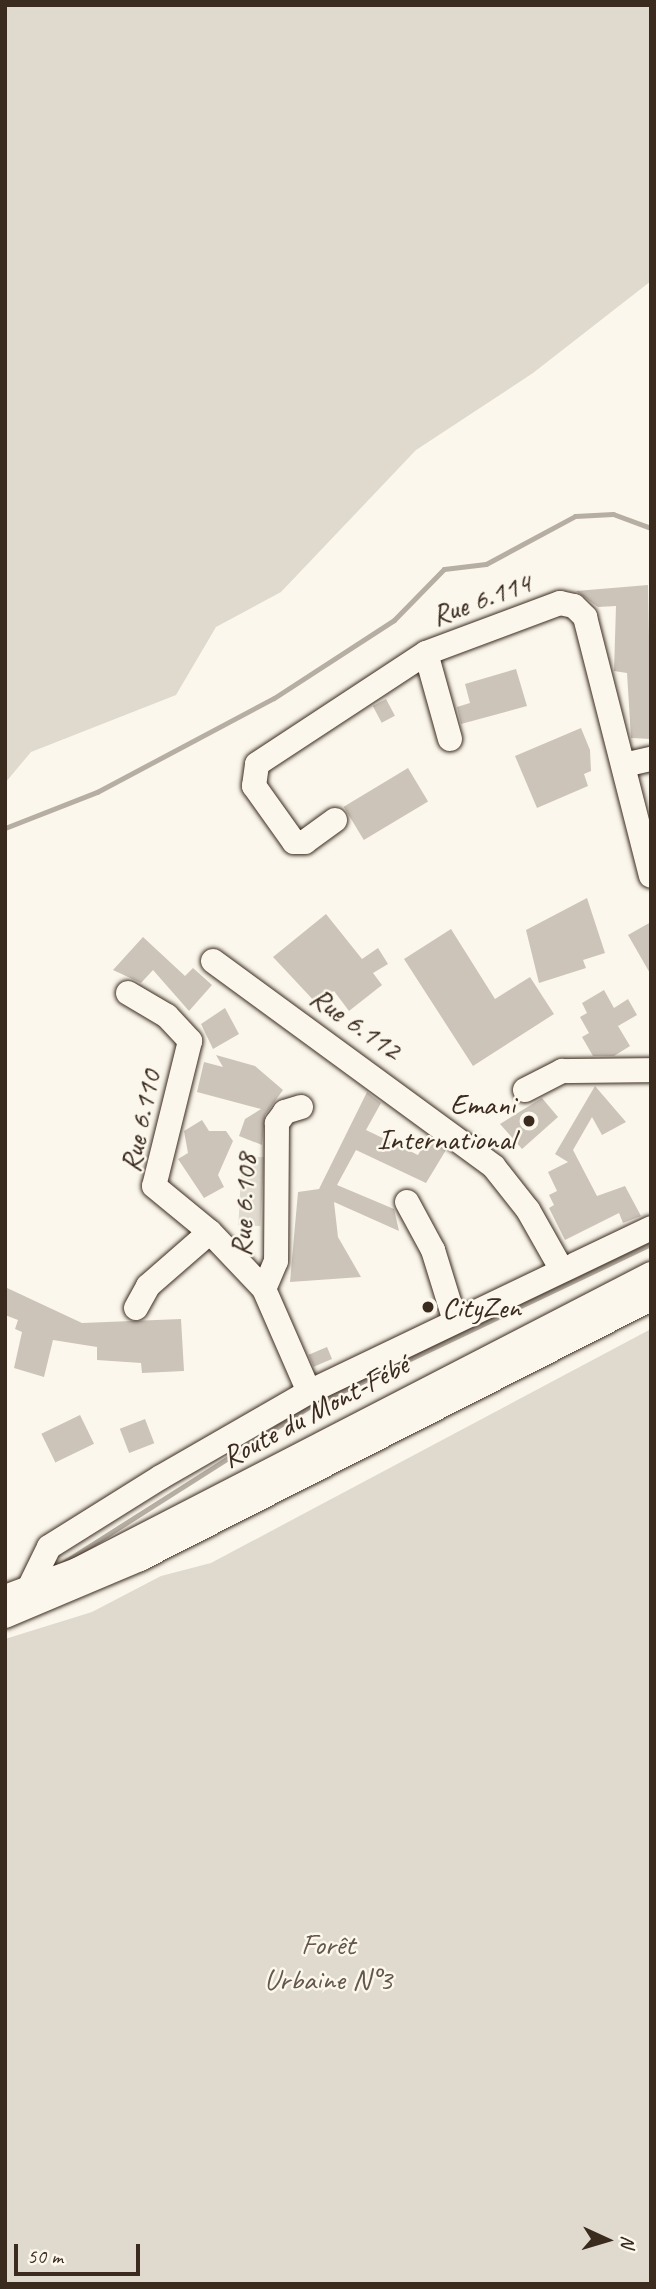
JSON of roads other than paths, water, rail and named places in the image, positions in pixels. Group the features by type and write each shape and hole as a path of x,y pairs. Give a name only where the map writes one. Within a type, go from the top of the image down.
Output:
{"street":[{"name":"Rue 6.114","path":"450,738 426,653 560,603 573,606 584,617 651,876"},
{"path":"335,820 305,842 294,842 254,786 257,764 426,653"},
{"path":"624,765 651,759"},
{"name":"Rue 6.112","path":"213,961 494,1167 562,1270"},
{"name":"Rue 6.110","path":"128,992 167,1016 190,1041 154,1186 210,1232 264,1289"},
{"path":"525,1090 562,1071 651,1070"},
{"name":"Rue 6.108","path":"301,1107 285,1112 277,1124 276,1261 264,1289 309,1392"},
{"path":"407,1202 433,1250 455,1321"},
{"path":"16,1595 49,1547 309,1392 651,1228"},
{"path":"136,1308 148,1286 210,1232"},
{"name":"Route du Mont-Fébé","path":"16,1595 651,1274"},
{"name":"Route du Mont-Fébé","path":"5,1616 140,1559 651,1299"}],"waterway":[{"path":"5,828 97,792 274,698 394,620 444,569 486,564 575,516 613,514 651,528"},
{"path":"58,1566 309,1407 651,1244"}],"place":[{"name":"Emani International","path":"529,1121"},
{"name":"CityZen","path":"428,1307"}],"park label":[{"name":"Forêt Urbaine N°3","path":"328,1961"}]}
